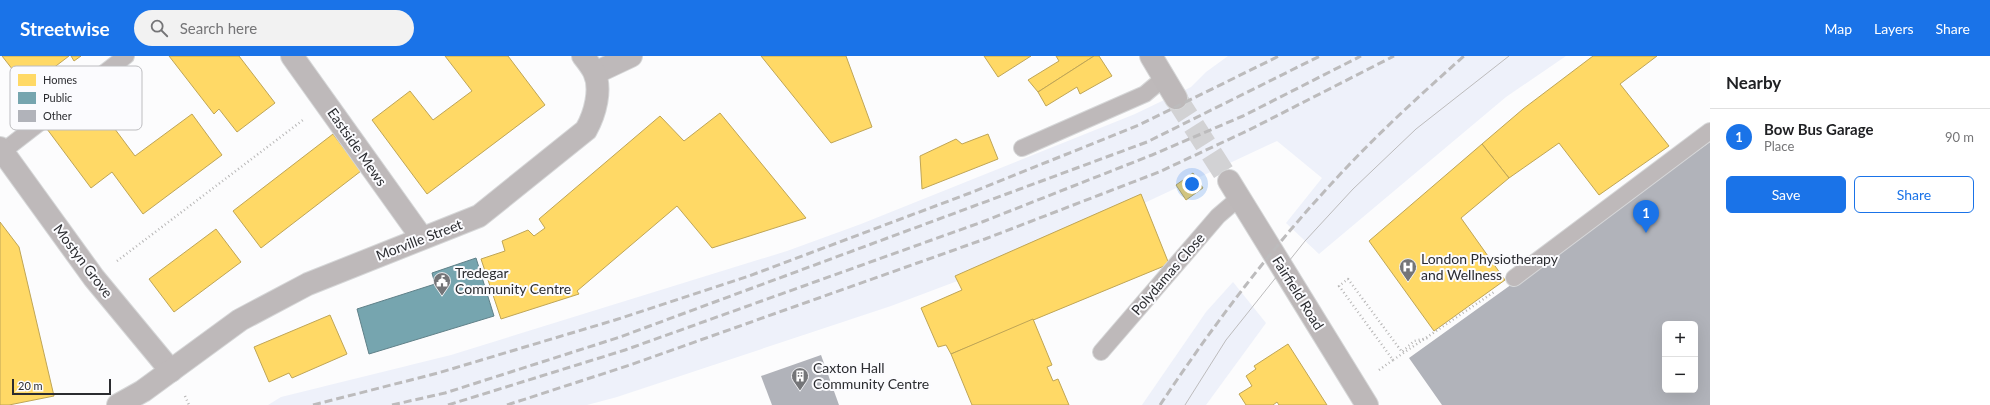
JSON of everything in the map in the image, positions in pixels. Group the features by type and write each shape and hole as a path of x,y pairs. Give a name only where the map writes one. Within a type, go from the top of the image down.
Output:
{"main road":[{"path":"1150,56 1176,98"},
{"name":"Fairfield Road","path":"1234,190 1367,405"}],"street":[{"name":"Eastside Mews","path":"292,56 422,238"},
{"path":"589,64 631,56"},
{"name":"Morville Street","path":"118,405 143,391 240,320 308,284 479,216 586,130 594,115 597,96 589,64"},
{"name":"Mostyn Grove","path":"1,150 94,278 171,371"}],"lane":[{"path":"113,66 126,56"},
{"path":"1022,148 1146,94 1164,78"},
{"path":"1,150 28,130"},
{"path":"1514,278 1710,131"},
{"name":"Polydamas Close","path":"1100,352 1218,216 1234,190"}],"path":[{"path":"94,278 326,103"},
{"path":"1355,386 1428,338 1514,278"},
{"path":"1394,360 1339,286 1348,279 1402,352 1414,341 1428,338"},
{"path":"184,395 189,405"}],"shaded area":[{"path":"1228,56 1566,56 1506,97 1319,254 1286,223 1322,178 1277,141 1061,242 891,306 617,397 587,405 268,405 281,397 451,355 787,251 861,224 1135,114 1191,87 1206,72"},
{"path":"1233,282 1266,323 1206,405 1142,405 1206,312"}],"building: Homes":[{"path":"2,56 69,56 56,66 10,66"},
{"path":"71,56 81,56 74,61"},
{"path":"169,56 239,56 275,103 237,132 219,109 214,114"},
{"path":"445,56 508,56 545,105 427,194 372,120 410,91 433,120 472,91"},
{"path":"761,56 846,56 872,127 831,143"},
{"path":"984,56 1031,56 998,77"},
{"path":"1056,56 1094,56 1038,92 1028,80 1059,61"},
{"path":"1094,56 1099,56 1112,76 1080,94 1077,87 1046,106 1038,92"},
{"path":"1593,56 1657,56 1620,84 1669,146 1599,195 1559,143 1509,178 1482,144 1523,109"},
{"path":"720,113 806,218 712,248 677,206 577,291 579,294 501,319 481,259 505,251 502,241 528,230 534,236 545,228 539,219 660,116 684,141"},
{"path":"192,114 222,155 143,214 112,172 91,188 48,130 116,130 135,156"},
{"path":"333,134 361,171 261,248 233,211"},
{"path":"988,134 998,159 922,189 920,156 956,139 962,144"},
{"path":"1482,144 1509,178 1461,218 1505,280 1434,331 1369,241"},
{"path":"1193,173 1203,188 1186,200 1176,185"},
{"path":"1141,194 1169,264 951,354 946,345 938,347 921,308 962,290 955,276"},
{"path":"0,222 19,247 54,396 9,405 0,405"},
{"path":"216,229 241,262 174,312 149,279"},
{"path":"330,315 347,354 292,378 289,373 269,382 254,347"},
{"path":"1033,319 1052,365 1047,367 1053,381 1058,379 1069,405 972,405 951,354"},
{"path":"1288,344 1327,405 1279,405 1277,402 1273,405 1246,405 1239,394 1252,386 1246,376 1256,369 1254,366"}],"building: Public":[{"name":"Tredegar Community Centre","path":"476,258 494,316 369,354 357,309 435,284 432,273"}],"building: Other":[{"path":"1710,142 1710,405 1442,405 1409,358"},
{"name":"Caxton Hall Community Centre","path":"821,355 839,405 772,405 761,376"}],"tunnel":[{"path":"1176,98 1229,181"}],"tram line":[{"path":"1185,405 1226,340 1305,241 1353,189 1416,129 1509,56"}],"railway":[{"path":"313,405 438,373 615,320 749,276 970,193 1139,125 1279,56"},
{"path":"392,405 445,393 620,337 1147,142 1320,56"},
{"path":"448,405 625,350 982,222 1152,155 1243,116 1361,56"},
{"path":"507,405 630,365 985,239 1159,172 1249,130 1394,56"},
{"path":"1160,405 1242,290 1309,208 1381,133 1464,56"}],"place":[{"name":"Bow Bus Garage","path":"1646,233"},
{"name":"London Physiotherapy and Wellness","path":"1408,282"},
{"name":"Tredegar Community Centre","path":"442,296"},
{"name":"Caxton Hall Community Centre","path":"800,391"}]}
